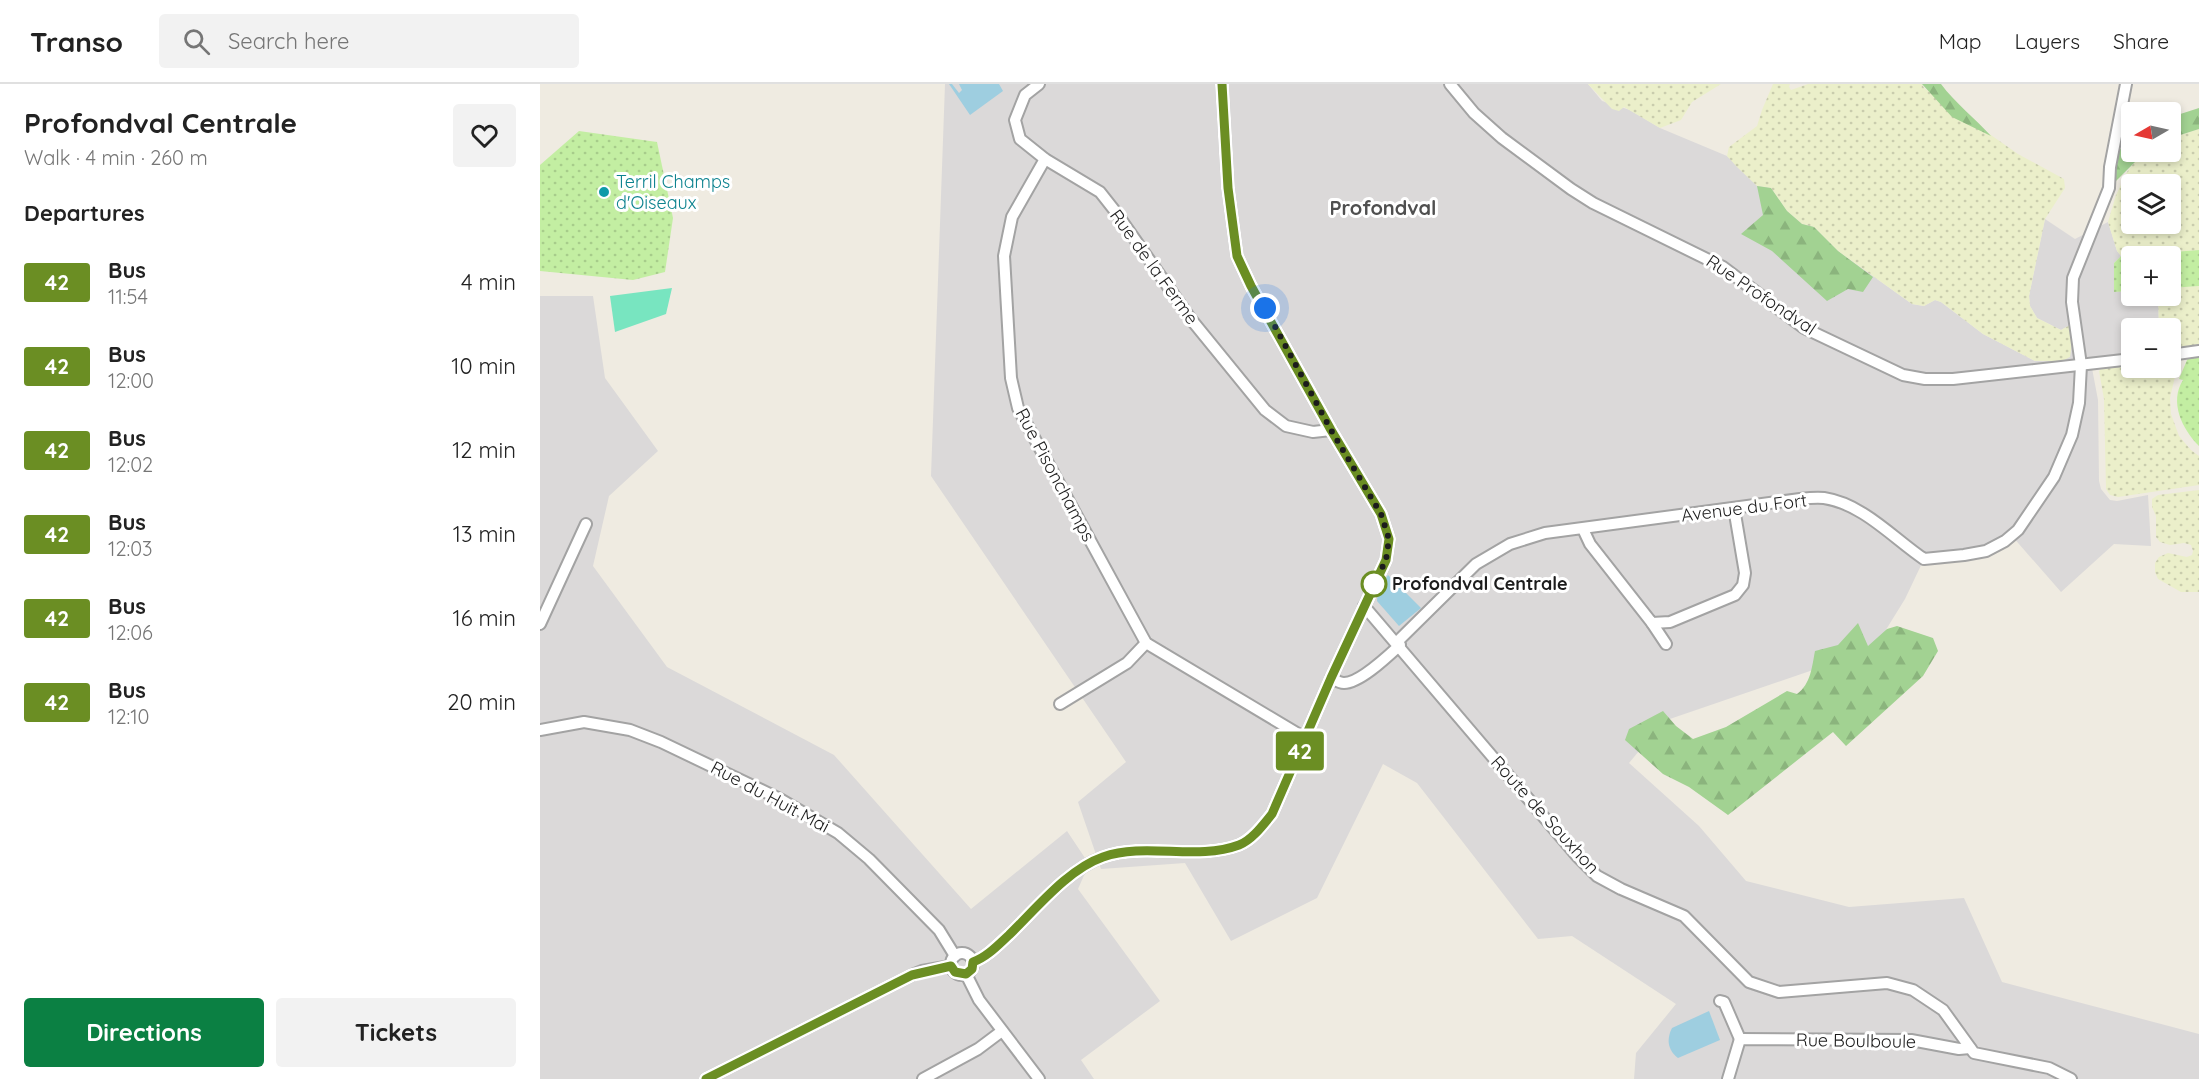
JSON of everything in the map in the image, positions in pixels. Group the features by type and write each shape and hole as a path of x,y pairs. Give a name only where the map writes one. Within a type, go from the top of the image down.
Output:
{"street":[{"name":"Rue de la Ferme","path":"1040,84 1025,95 1015,120 1020,138 1045,159 1100,192 1190,318 1265,410 1287,426 1312,432 1331,430"},
{"path":"973,962 996,947 1075,872 1100,858 1122,851 1213,851 1240,845 1257,832 1272,814 1331,678 1386,560 1389,539 1381,514 1331,430 1251,286 1237,256 1228,188 1222,84"},
{"name":"Rue Profondval","path":"1450,84 1474,113 1502,138 1571,189 1593,203 1723,267 1804,328 1903,375 1925,379 1953,379 2081,365"},
{"name":"Avenue du Fort","path":"1331,678 1341,683 1354,680 1374,667 1476,564 1510,543 1545,533 1800,498 1824,498 1847,505 1862,513 1924,560 1964,555 1997,546 2018,530 2054,477 2072,435 2079,403 2081,365 2072,302 2073,278 2109,188 2113,147 2126,84"},
{"name":"Rue Pisonchamps","path":"1045,159 1012,217 1004,256 1011,378 1018,408 1146,643"},
{"path":"2181,353 2199,351"},
{"path":"2081,365 2121,360"},
{"path":"1652,623 1670,622 1734,595 1743,585 1745,573 1734,508"},
{"path":"540,624 586,524"},
{"path":"1583,529 1590,544 1666,644"},
{"name":"Route de Souxhon","path":"1364,606 1577,856 1598,876 1621,889 1684,916 1749,982 1779,992 1887,983 1913,990 1943,1010 1970,1048"},
{"path":"1059,704 1127,663 1146,643 1305,738"},
{"name":"Rue du Huit Mai","path":"540,730 584,722 630,730 661,742 780,800 838,833 869,859 939,930 953,961"},
{"path":"706,1079 912,975 953,961 961,953 967,954 973,962 972,969 966,974"},
{"path":"953,961 955,972 966,974"},
{"path":"966,974 979,1000 1039,1079"},
{"path":"1720,1001 1724,1002 1740,1038 1728,1079"},
{"path":"923,1079 978,1049 1002,1031"},
{"name":"Rue Boulboule","path":"1740,1038 1911,1040 1959,1049 1970,1048"},
{"path":"1970,1048 1974,1053 2049,1068 2071,1079"}],"shaded area":[{"path":"945,84 1588,84 1602,101 1630,110 1660,128 1727,156 1757,185 1771,188 1787,211 1814,227 1838,251 1912,304 1924,306 1935,300 1941,302 1983,334 2035,361 2070,325 2061,330 2037,318 2030,306 2029,296 2045,219 2075,239 2108,222 2117,251 2121,256 2114,263 2114,292 2121,292 2121,306 2158,306 2159,318 2121,318 2121,360 2091,363 2098,400 2099,481 2101,489 2110,500 2117,501 2148,495 2151,546 2114,544 2061,592 2012,536 1997,546 1924,559 1905,599 1874,649 1664,721 1629,763 1699,826 1746,881 1849,907 1964,898 2002,982 2199,1034 2199,1079 1634,1079 1636,1053 1676,1004 1572,936 1538,939 1417,783 1383,764 1317,898 1231,941 1185,863 1101,869 1078,802 1126,762 931,476"},
{"path":"540,296 593,296 605,378 658,451 609,496 593,566 667,667 834,755 971,909 1067,831 1089,864 1078,889 1160,1001 1081,1060 1094,1079 540,1079"}],"green space":[{"path":"1588,84 1721,84 1692,102 1681,120 1660,128 1624,107 1619,111 1612,109"},
{"path":"1773,84 1790,84 1791,90 1808,84 1922,84 1924,88 2018,154 2064,179 2065,188 2045,219 2029,296 2030,306 2037,318 2061,330 2075,325 2070,357 2062,361 2035,361 1983,334 1941,302 1935,300 1924,306 1912,304 1838,251 1814,227 1802,224 1787,211 1771,188 1757,186 1727,156 1729,147 1757,126"},
{"path":"1922,84 1941,84 1991,136 1952,117"},
{"path":"2199,108 2199,129 2181,135 2181,114"},
{"path":"2199,129 2199,250 2181,251 2181,246 2121,246 2121,256 2117,251 2108,222 2121,185 2121,234 2181,234 2181,174 2126,174 2134,162 2181,162 2181,135"},
{"name":"Terril Champs d'Oiseaux","path":"579,131 657,142 673,218 665,272 633,280 540,271 540,165"},
{"path":"2121,149 2121,162 2135,162 2109,188 2118,151"},
{"path":"1757,186 1771,188 1787,211 1802,224 1814,227 1838,251 1873,277 1863,292 1848,289 1827,301 1772,251 1741,234 1763,215"},
{"path":"2199,250 2199,286 2181,287 2181,251"},
{"path":"2121,256 2121,292 2114,292 2114,263"},
{"path":"2199,286 2199,344 2181,348 2181,318 2159,318 2158,306 2181,306 2181,287"},
{"path":"672,288 666,314 615,332 610,296"},
{"path":"2199,351 2199,446 2187,432 2177,406 2179,388 2183,380 2179,379 2190,353"},
{"path":"2121,364 2121,378 2175,378 2170,398 2171,414 2179,436 2199,456 2199,485 2118,497 2110,495 2106,489 2104,399 2099,371 2104,367"},
{"path":"2199,490 2199,592 2181,592 2158,579 2155,563 2159,557 2168,553 2187,557 2192,555 2193,551 2191,545 2184,543 2170,545 2160,542 2156,537 2156,516 2152,507 2152,499 2158,495"},
{"path":"1858,623 1868,646 1887,629 1897,626 1933,638 1938,651 1923,676 1846,746 1833,732 1728,815 1689,787 1663,774 1625,740 1629,729 1663,711 1676,726 1693,739 1726,727 1787,691 1797,694 1808,680 1815,651 1838,645"}],"water":[{"path":"949,84 952,84 959,93 962,90 959,84 999,84 1003,91 970,115"},
{"path":"1388,575 1421,608 1399,626 1377,601 1378,591"},
{"path":"1709,1011 1720,1040 1678,1058 1672,1052 1669,1044 1672,1028"}],"bus line":[{"name":"42","path":"706,1079 912,975 951,966 958,974 966,974 972,969 973,962 996,947 1075,872 1100,858 1122,851 1213,851 1240,845 1257,832 1272,814 1331,678 1386,560 1389,539 1381,514 1331,430 1251,286 1237,256 1228,188 1222,84"}],"place":[{"name":"Terril Champs d'Oiseaux","path":"604,192"},
{"name":"Profondval Centrale","path":"1374,584"}],"district":[{"name":"Profondval","path":"1383,208"}],"route":[{"path":"1265,308 1331,430 1381,514 1389,539 1386,560 1371,590 1374,584"}]}
